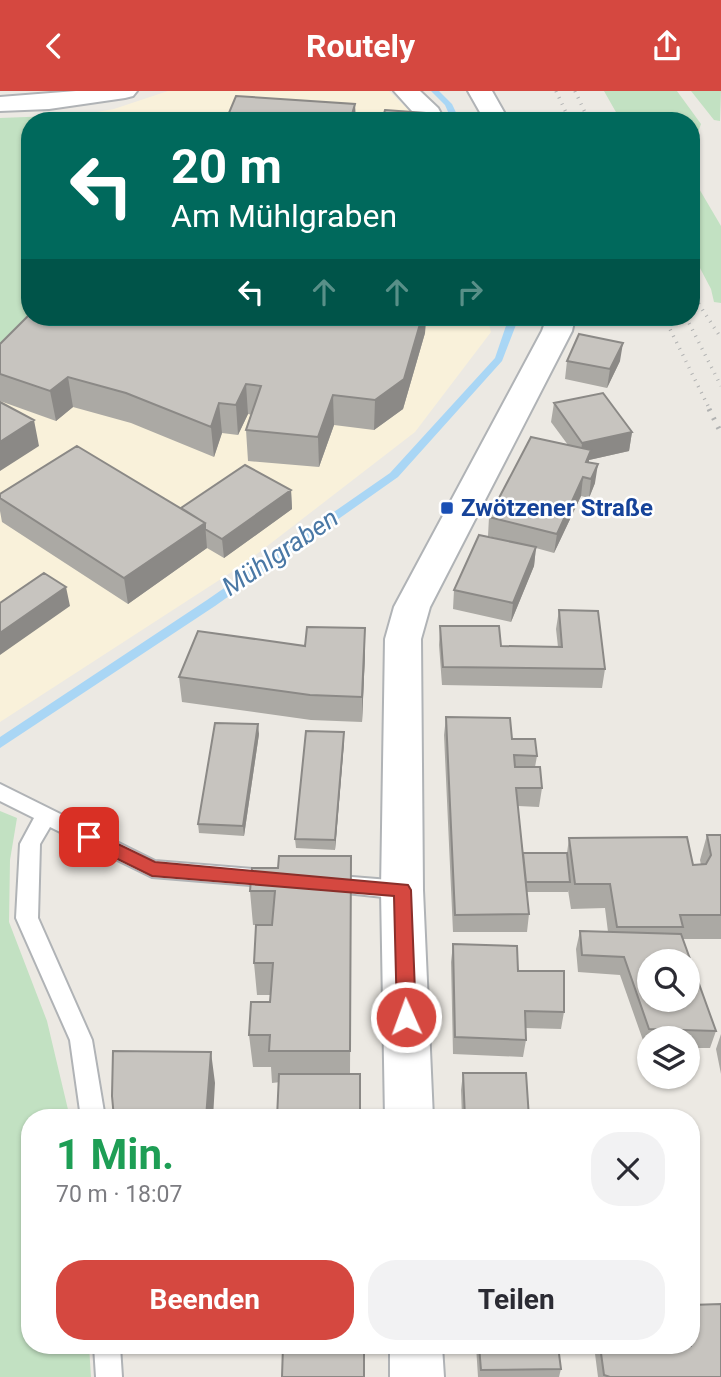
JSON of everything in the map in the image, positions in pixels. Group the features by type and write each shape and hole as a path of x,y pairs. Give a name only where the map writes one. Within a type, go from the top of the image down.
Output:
{"street":[{"path":"0,104 49,102 125,91"},
{"path":"406,91 428,112"},
{"path":"480,91 492,112"},
{"path":"410,1109 402,890 403,639 412,607 558,326"},
{"path":"416,1354 417,1377"}],"lane":[{"path":"0,792 152,869 402,890"},
{"path":"46,816 30,844 27,918 81,1039 92,1109"},
{"path":"108,1354 109,1377"}],"shaded area":[{"path":"168,91 389,91 411,112 96,112"},
{"path":"33,326 489,326 491,332 415,432 244,564 0,722 0,368"}],"green space":[{"path":"604,91 677,91 692,112 616,112"},
{"path":"691,91 721,91 720,121 714,120"},
{"path":"21,117 21,326 25,326 0,368 0,118"},
{"path":"700,190 721,226 721,303 714,302 711,289 700,268"},
{"path":"0,811 17,818 10,860 9,922 47,1021 68,1109 21,1109 21,1354 90,1354 91,1377 0,1377"}],"building":[{"path":"236,96 355,104 353,112 229,112"},
{"path":"21,323 21,326 419,326 404,379 375,400 333,395 318,437 246,430 261,386 246,384 236,405 219,403 211,427 126,393 68,377 50,391 0,374 0,344"},
{"path":"579,334 623,343 610,369 567,361"},
{"path":"603,393 632,432 582,443 554,403"},
{"path":"0,402 34,420 0,442"},
{"path":"531,437 591,450 586,462 598,464 591,479 583,477 557,534 489,517"},
{"path":"77,446 205,523 124,578 0,498 0,494"},
{"path":"245,465 291,490 222,539 205,529 205,523 181,508"},
{"path":"479,535 536,547 513,603 454,590"},
{"path":"44,573 66,587 0,633 0,603"},
{"path":"559,610 598,611 605,669 443,667 440,626 499,626 501,646 562,647"},
{"path":"307,627 365,628 362,697 310,695 179,677 198,631 305,646"},
{"path":"446,717 510,718 512,739 535,739 537,756 514,755 515,767 540,767 542,788 516,788 529,914 455,915"},
{"path":"215,723 258,724 243,826 198,824"},
{"path":"306,731 344,732 335,840 295,839"},
{"path":"707,835 721,835 721,915 680,915 683,927 617,927 610,884 575,884 569,838 687,837 693,865 706,864 711,855"},
{"path":"523,853 567,853 570,882 526,882"},
{"path":"279,856 351,856 350,1051 269,1051 270,1035 249,1035 251,1002 270,1002 273,963 254,963 256,925 272,925 275,891 250,891 252,868 278,868"},
{"path":"580,931 681,934 686,949 637,949 637,994 624,957 582,955"},
{"path":"453,944 517,946 518,971 564,971 564,1012 525,1011 526,1040 455,1037"},
{"path":"700,987 716,1031 700,1031 700,1026 648,1026 643,1012 700,1012"},
{"path":"113,1051 211,1052 207,1109 113,1109"},
{"path":"463,1073 526,1073 528,1109 465,1109"},
{"path":"279,1074 360,1074 360,1109 277,1109"},
{"path":"721,1304 721,1377 604,1375 601,1354 700,1354 700,1305"},
{"path":"283,1354 364,1354 364,1377 282,1377"},
{"path":"480,1354 559,1354 561,1369 481,1370"}],"waterway":[{"name":"Mühlgraben","path":"435,91 452,112"},
{"name":"Mühlgraben","path":"0,743 211,603 394,475 499,359 511,326"}],"railway":[{"path":"556,91 566,112"},
{"path":"575,91 585,112"},
{"path":"700,306 721,338"},
{"path":"668,326 710,410"},
{"path":"691,326 721,386"},
{"path":"709,409 721,433"}],"place":[{"name":"Zwötzener Straße","path":"447,508"}],"route":[{"path":"89,837 152,869 402,890 406,1017"}]}
